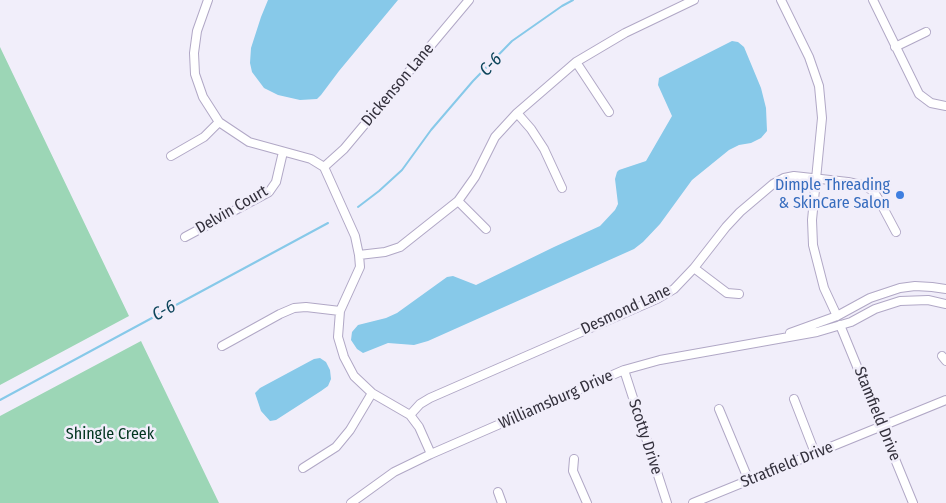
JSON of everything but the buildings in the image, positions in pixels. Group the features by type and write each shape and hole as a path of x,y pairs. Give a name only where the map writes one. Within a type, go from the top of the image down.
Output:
{"street":[{"path":"208,0 197,32 194,53 195,74 203,97 219,122 249,142 311,159 324,167 355,236 360,255 360,267 340,311 338,337 344,357 354,376 372,393 410,415 419,427 431,454"},
{"name":"Dickenson Lane","path":"324,167 344,149 469,0"},
{"path":"360,255 385,252 400,247 458,201 475,177 495,137 517,113 576,62 625,33 694,0"},
{"path":"781,0 809,57 819,86 822,118 812,220 813,245 824,288 837,316"},
{"path":"873,0 919,94 931,102 946,106"},
{"path":"895,47 926,32"},
{"path":"576,62 609,112"},
{"path":"517,113 531,129 544,149 562,188"},
{"path":"171,156 197,142 219,122"},
{"name":"Delvin Court","path":"185,237 269,192 276,182 283,152"},
{"name":"Desmond Lane","path":"410,415 420,404 430,398 657,299 674,289 694,268 740,212 773,184 784,178 794,176 816,178 866,186 874,192 896,232"},
{"path":"458,201 486,230"},
{"path":"694,268 727,293 739,294"},
{"name":"Williamsburg Drive","path":"776,338 837,316 870,298 900,288 915,286 946,290"},
{"name":"Williamsburg Drive","path":"351,503 394,472 624,370 660,360 817,332 850,322 875,309 900,301 928,300 946,304"},
{"path":"222,346 294,308 306,307 340,311"},
{"name":"Stamfield Drive","path":"840,325 914,503"},
{"name":"Scotty Drive","path":"624,370 667,503"},
{"path":"303,468 336,447 350,430 372,393"},
{"path":"794,400 815,453"},
{"name":"Stratfield Drive","path":"693,503 946,400"},
{"path":"719,409 748,481"},
{"path":"574,459 573,471 587,503"},
{"path":"498,492 502,503"}],"green space":[{"path":"0,47 129,316 0,385"},
{"name":"Shingle Creek","path":"141,341 219,503 0,503 0,416"}],"water":[{"path":"268,0 398,0 321,95 317,99 300,100 278,95 264,88 252,72 250,63 251,48"},
{"path":"732,41 738,42 744,47 761,88 766,108 767,131 761,138 751,143 739,145 729,150 692,180 660,224 643,242 634,249 428,341 414,345 388,343 363,353 357,349 351,340 352,332 358,325 386,318 397,313 447,277 453,276 476,285 600,226 618,204 615,179 617,172 646,161 672,116 658,85 659,78"},
{"path":"320,358 326,362 330,370 331,379 328,386 276,420 270,421 261,411 255,393 260,388 314,359"}],"waterway":[{"name":"C-6","path":"358,207 402,170 431,130 473,81 512,41 573,0"},
{"name":"C-6","path":"0,400 328,223"}],"place":[{"name":"Dimple Threading & SkinCare Salon","path":"900,195"}]}
